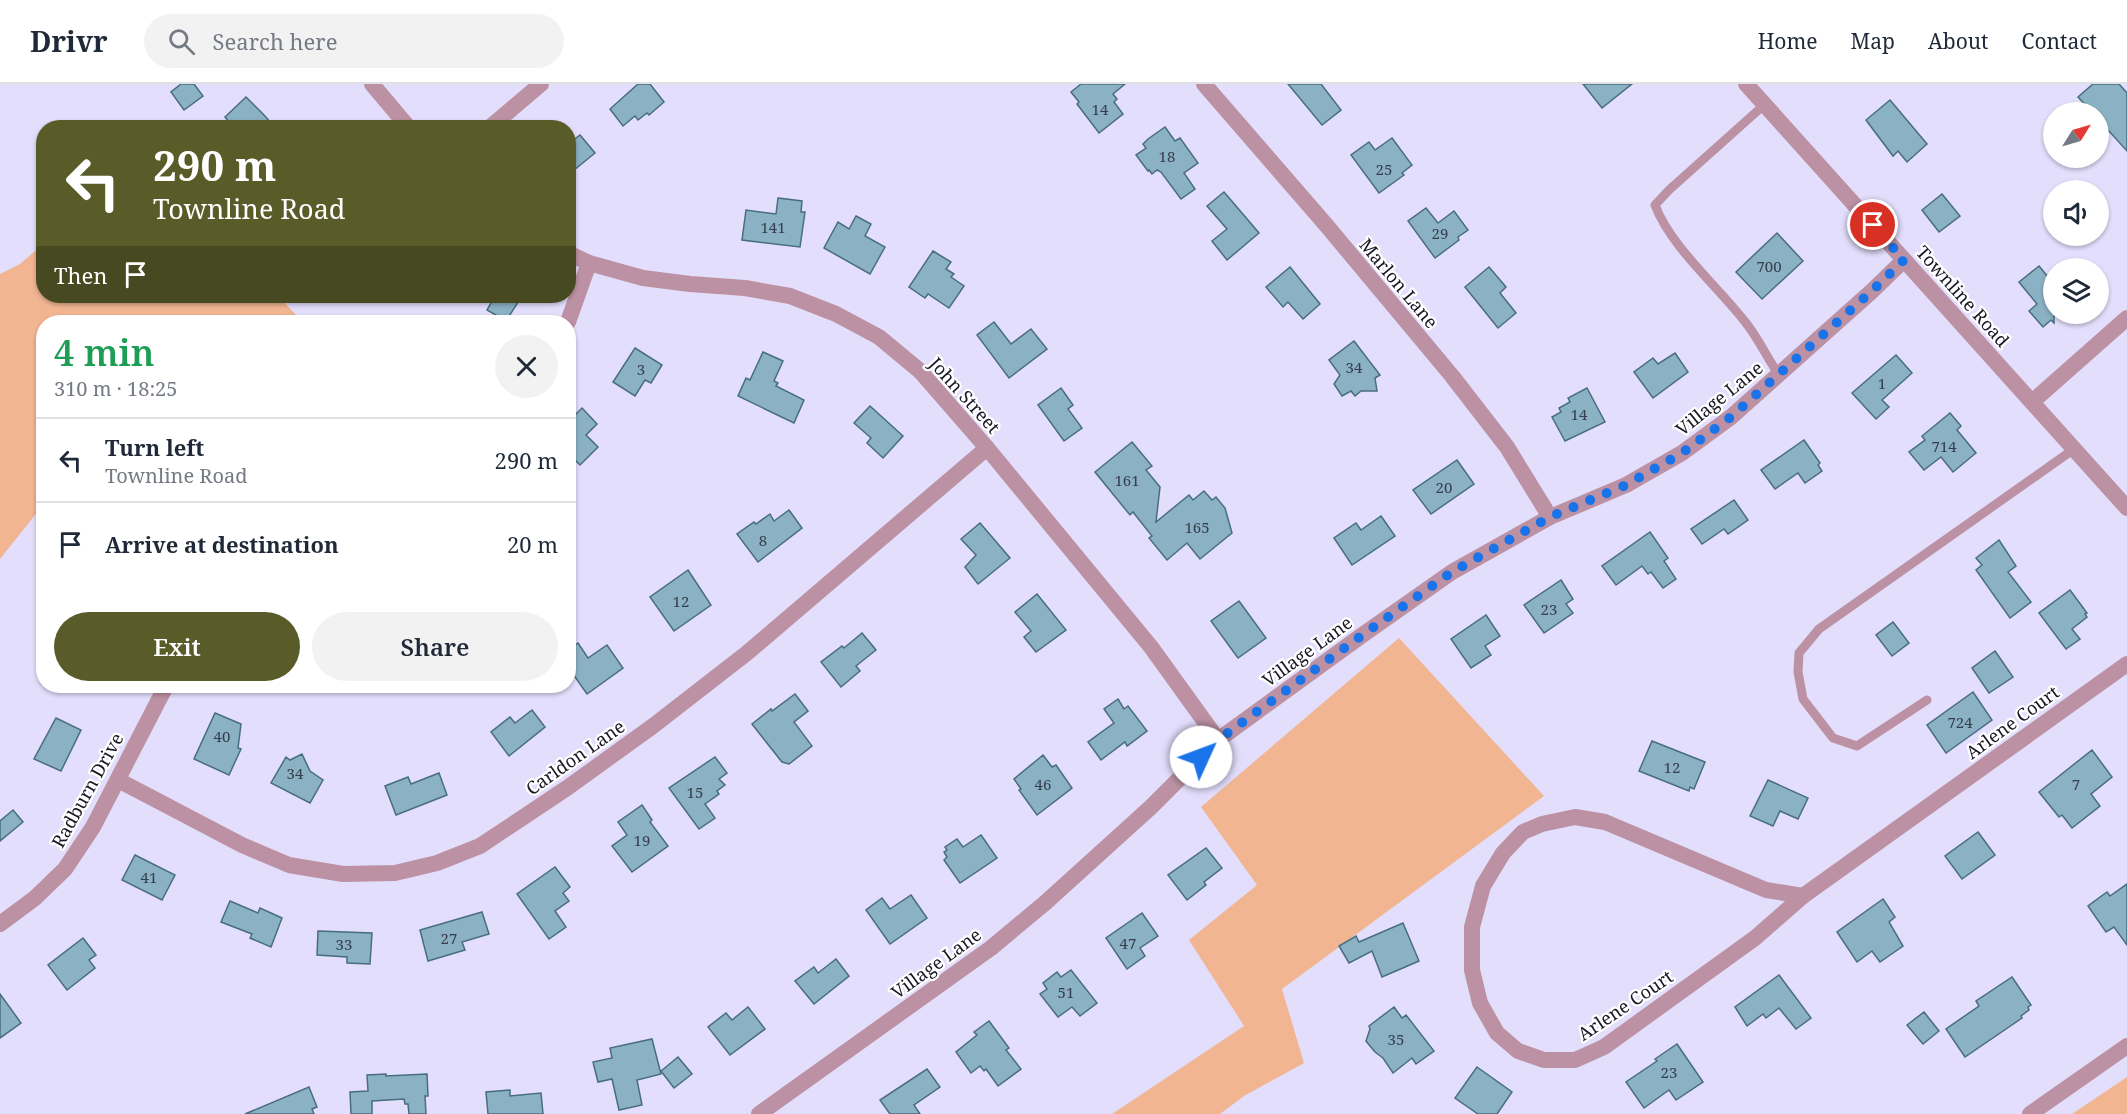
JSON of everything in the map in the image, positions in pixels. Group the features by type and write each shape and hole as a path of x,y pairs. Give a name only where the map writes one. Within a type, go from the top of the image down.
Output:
{"street":[{"path":"372,84 402,120"},
{"path":"498,120 541,84"},
{"name":"Marlon Lane","path":"1204,84 1327,226 1452,376 1507,447 1550,517"},
{"name":"Townline Road","path":"1746,84 2127,508"},
{"name":"John Street","path":"576,257 590,263 643,278 690,285 746,288 790,296 836,314 879,337 920,371 987,448 1151,647 1218,740"},
{"name":"Village Lane","path":"759,1114 991,948 1045,903 1151,807 1218,740 1452,572 1550,517 1626,485 1682,453 1731,417 1904,260"},
{"path":"576,301 590,263"},
{"path":"2032,402 2127,318"},
{"name":"Carldon Lane","path":"118,780 242,845 289,865 343,874 395,873 437,863 480,846 567,789 653,726 747,653 987,448"},
{"name":"Arlene Court","path":"1803,896 1766,890 1605,822 1575,818 1542,824 1523,832 1503,853 1483,886 1472,927 1472,970 1480,1003 1497,1033 1518,1051 1544,1060 1575,1060 1604,1047 1755,938 1803,896 2127,664"},
{"name":"Radburn Drive","path":"0,924 34,898 65,869 93,827 162,693"},
{"path":"2030,1114 2127,1046"}],"lane":[{"path":"1764,105 1655,205 1661,220 1751,329 1779,375"},
{"path":"1927,700 1857,746 1833,738 1803,699 1798,672 1799,653 1818,629 2074,449"}],"shaded area":[{"path":"36,250 36,303 285,303 296,315 36,315 36,514 0,559 0,274 20,264"},
{"path":"1399,638 1544,796 1282,989 1304,1063 1244,1096 1220,1114 1112,1114 1244,1026 1189,940 1257,885 1201,807"},
{"path":"2127,1077 2127,1114 2072,1114"}],"building":[{"path":"181,84 194,84 203,96 184,110 171,92"},
{"path":"638,84 650,84 664,102 649,115 647,113 638,120 635,116 623,126 610,109"},
{"path":"1081,84 1125,84 1113,94 1117,99 1114,102 1123,114 1099,133 1077,104 1079,102 1071,92"},
{"path":"1288,84 1321,84 1341,110 1322,125"},
{"path":"1583,84 1632,84 1602,108"},
{"path":"2093,84 2119,84 2127,93 2127,151 2109,131 2109,102 2083,102 2078,97"},
{"path":"246,97 268,120 227,120 225,117"},
{"path":"1890,100 1927,144 1907,162 1898,151 1893,156 1866,120"},
{"path":"1165,127 1175,141 1180,138 1198,163 1184,173 1195,189 1181,199 1161,172 1157,170 1152,174 1136,155 1146,148 1143,144 1148,139"},
{"path":"580,135 595,153 576,168 576,138"},
{"path":"1392,138 1412,165 1402,173 1404,175 1379,193 1351,155 1369,142 1375,150"},
{"path":"1224,192 1259,233 1227,260 1212,241 1227,229 1207,206"},
{"path":"1942,194 1960,216 1939,232 1922,210"},
{"path":"778,198 802,201 801,212 805,212 800,247 742,240 746,210 776,214"},
{"path":"1426,208 1438,223 1454,211 1468,230 1458,237 1459,240 1435,258 1408,221"},
{"path":"856,216 871,224 865,236 885,247 870,274 824,248 838,222 849,229"},
{"path":"1777,233 1803,261 1762,299 1736,272"},
{"path":"933,251 951,262 946,269 954,274 951,277 964,286 949,308 928,294 925,298 909,287"},
{"path":"2039,266 2043,271 2043,324 2046,324 2043,327 2029,311 2037,304 2019,282"},
{"path":"1290,267 1320,304 1303,319 1288,302 1283,307 1266,287"},
{"path":"1489,267 1506,287 1500,293 1516,313 1498,328 1465,287"},
{"path":"491,303 518,303 510,315 496,315 487,310"},
{"path":"994,322 1011,344 1031,329 1047,349 1009,378 977,335"},
{"path":"1354,341 1380,375 1375,378 1377,391 1361,391 1355,396 1351,391 1342,396 1334,384 1340,375 1329,360"},
{"path":"635,348 662,365 651,383 645,380 635,396 613,382"},
{"path":"763,352 783,361 774,381 778,383 776,386 804,400 794,423 738,396 746,378 750,380"},
{"path":"1675,353 1688,372 1653,398 1634,372 1653,358 1658,364"},
{"path":"1896,355 1912,373 1882,400 1889,407 1876,419 1852,393"},
{"path":"1061,388 1073,405 1068,409 1082,428 1064,441 1038,405"},
{"path":"1587,388 1605,422 1565,441 1552,417 1561,412 1559,408 1570,402 1568,398"},
{"path":"870,406 903,436 883,458 867,443 871,438 854,423"},
{"path":"582,408 597,424 586,435 598,447 580,465 576,461 576,414"},
{"path":"1950,413 1961,426 1957,430 1976,453 1953,472 1941,457 1924,470 1909,452 1925,440 1922,436"},
{"path":"1804,440 1820,463 1818,465 1822,471 1805,483 1798,473 1775,489 1761,470"},
{"path":"1132,442 1152,466 1146,470 1160,487 1156,522 1189,495 1193,500 1204,491 1212,500 1216,497 1225,508 1232,533 1200,559 1187,543 1167,560 1149,538 1152,536 1133,512 1130,515 1095,472"},
{"path":"1457,460 1474,484 1431,514 1413,490"},
{"path":"1734,500 1748,520 1728,534 1724,529 1702,544 1691,529"},
{"path":"789,510 802,528 758,562 737,534 770,514 774,521"},
{"path":"1381,516 1395,536 1352,565 1334,538 1356,523 1361,530"},
{"path":"980,523 1010,558 978,584 965,567 976,555 961,539"},
{"path":"1650,532 1668,558 1664,561 1676,579 1663,588 1651,572 1648,574 1642,566 1616,585 1602,566"},
{"path":"1999,540 2016,566 2008,572 2031,602 2010,618 1976,570 1982,565 1976,558"},
{"path":"688,570 711,605 674,631 650,597"},
{"path":"1561,580 1573,599 1566,604 1573,613 1544,633 1524,605"},
{"path":"2070,590 2087,613 2085,614 2087,617 2072,629 2080,639 2066,649 2039,613"},
{"path":"1037,594 1066,630 1036,652 1024,637 1031,631 1015,612"},
{"path":"1239,601 1266,638 1238,658 1211,621"},
{"path":"1486,615 1500,636 1485,646 1491,655 1471,668 1451,639"},
{"path":"1893,622 1909,643 1892,656 1876,635"},
{"path":"862,633 876,650 856,666 860,671 841,687 821,662 842,646 844,648"},
{"path":"578,643 588,658 607,645 623,668 587,694 576,678 576,644"},
{"path":"1995,651 2013,677 1989,693 1972,668"},
{"path":"1973,692 1992,720 1946,753 1927,725"},
{"path":"795,694 808,711 794,722 812,746 789,764 782,762 752,724"},
{"path":"1118,699 1124,709 1128,706 1147,731 1127,746 1125,742 1101,760 1088,742 1114,723 1104,709"},
{"path":"532,710 545,727 509,756 491,732 510,717 515,723"},
{"path":"215,713 241,724 238,748 241,749 229,775 194,759"},
{"path":"56,718 81,730 61,771 34,759"},
{"path":"1652,741 1705,762 1694,789 1690,787 1689,791 1639,771"},
{"path":"2092,750 2112,777 2091,794 2100,806 2072,828 2062,815 2059,817 2039,792"},
{"path":"302,754 310,771 323,780 310,803 271,783 286,757 290,760"},
{"path":"1043,755 1052,767 1056,765 1072,788 1037,815 1014,779"},
{"path":"715,757 727,773 719,779 725,785 717,791 719,794 705,804 715,818 699,829 669,788"},
{"path":"439,773 447,795 396,815 385,786 408,777 411,784"},
{"path":"1768,780 1808,798 1798,819 1780,811 1773,826 1750,816"},
{"path":"642,805 652,820 650,822 668,846 632,872 612,846 627,835 618,822"},
{"path":"13,810 23,822 0,841 0,821"},
{"path":"1978,832 1995,855 1962,879 1945,856"},
{"path":"981,835 997,858 960,883 944,860 947,857 944,852 947,850 945,847 957,839 963,847"},
{"path":"1206,848 1222,868 1204,882 1206,885 1187,900 1168,875"},
{"path":"135,855 175,875 162,900 122,880"},
{"path":"555,867 570,887 563,893 569,901 555,911 566,927 549,939 517,894"},
{"path":"2127,884 2127,945 2114,927 2106,932 2088,906 2107,892 2110,896"},
{"path":"911,895 927,918 890,944 866,910 882,898 890,909"},
{"path":"1883,899 1895,917 1889,922 1903,946 1880,962 1872,951 1857,962 1837,932"},
{"path":"230,901 258,913 260,908 282,918 271,947 250,938 252,934 221,922"},
{"path":"482,912 489,934 462,942 465,950 428,961 420,930"},
{"path":"1142,913 1158,936 1140,948 1145,956 1127,969 1106,938"},
{"path":"1403,923 1419,961 1382,977 1372,951 1349,963 1339,946 1356,936 1359,942"},
{"path":"318,931 372,933 370,964 347,963 347,957 317,955"},
{"path":"83,938 96,955 89,960 95,968 67,990 48,965"},
{"path":"836,959 849,976 814,1004 795,981 814,967 818,973"},
{"path":"1071,970 1097,1003 1080,1016 1072,1007 1058,1017 1040,994 1047,989 1043,983 1057,972 1061,977"},
{"path":"1779,975 1811,1018 1796,1029 1779,1008 1766,1018 1763,1014 1747,1026 1735,1007"},
{"path":"2012,977 2031,1005 2028,1007 2029,1010 2021,1016 2022,1018 1965,1057 1946,1029 1979,1006 1976,1001"},
{"path":"0,994 21,1023 0,1038"},
{"path":"748,1007 765,1029 730,1055 708,1027 726,1013 732,1020"},
{"path":"1394,1007 1402,1018 1406,1015 1434,1051 1416,1064 1412,1058 1393,1073 1383,1058 1366,1041 1369,1026"},
{"path":"1924,1012 1939,1031 1923,1044 1907,1025"},
{"path":"989,1021 1009,1048 1006,1050 1021,1069 998,1086 986,1069 984,1071 980,1066 971,1073 956,1052 977,1035 974,1032"},
{"path":"652,1039 661,1074 637,1080 642,1105 619,1110 612,1079 598,1082 593,1062 612,1058 610,1048"},
{"path":"1677,1044 1703,1082 1676,1100 1669,1090 1644,1108 1626,1082"},
{"path":"678,1057 692,1074 674,1088 661,1071"},
{"path":"1477,1067 1512,1092 1497,1114 1478,1114 1455,1098"},
{"path":"927,1069 940,1087 914,1105 920,1114 890,1114 880,1100"},
{"path":"386,1074 386,1076 427,1074 426,1114 409,1114 408,1104 405,1104 404,1099 372,1101 372,1114 351,1114 350,1092 368,1091 367,1075"},
{"path":"309,1087 317,1107 312,1109 314,1114 245,1114"},
{"path":"510,1090 510,1096 541,1093 543,1114 488,1114 486,1092"}],"route":[{"path":"1201,757 1218,740 1452,572 1550,517 1626,485 1682,453 1731,417 1904,260 1873,225"}]}
